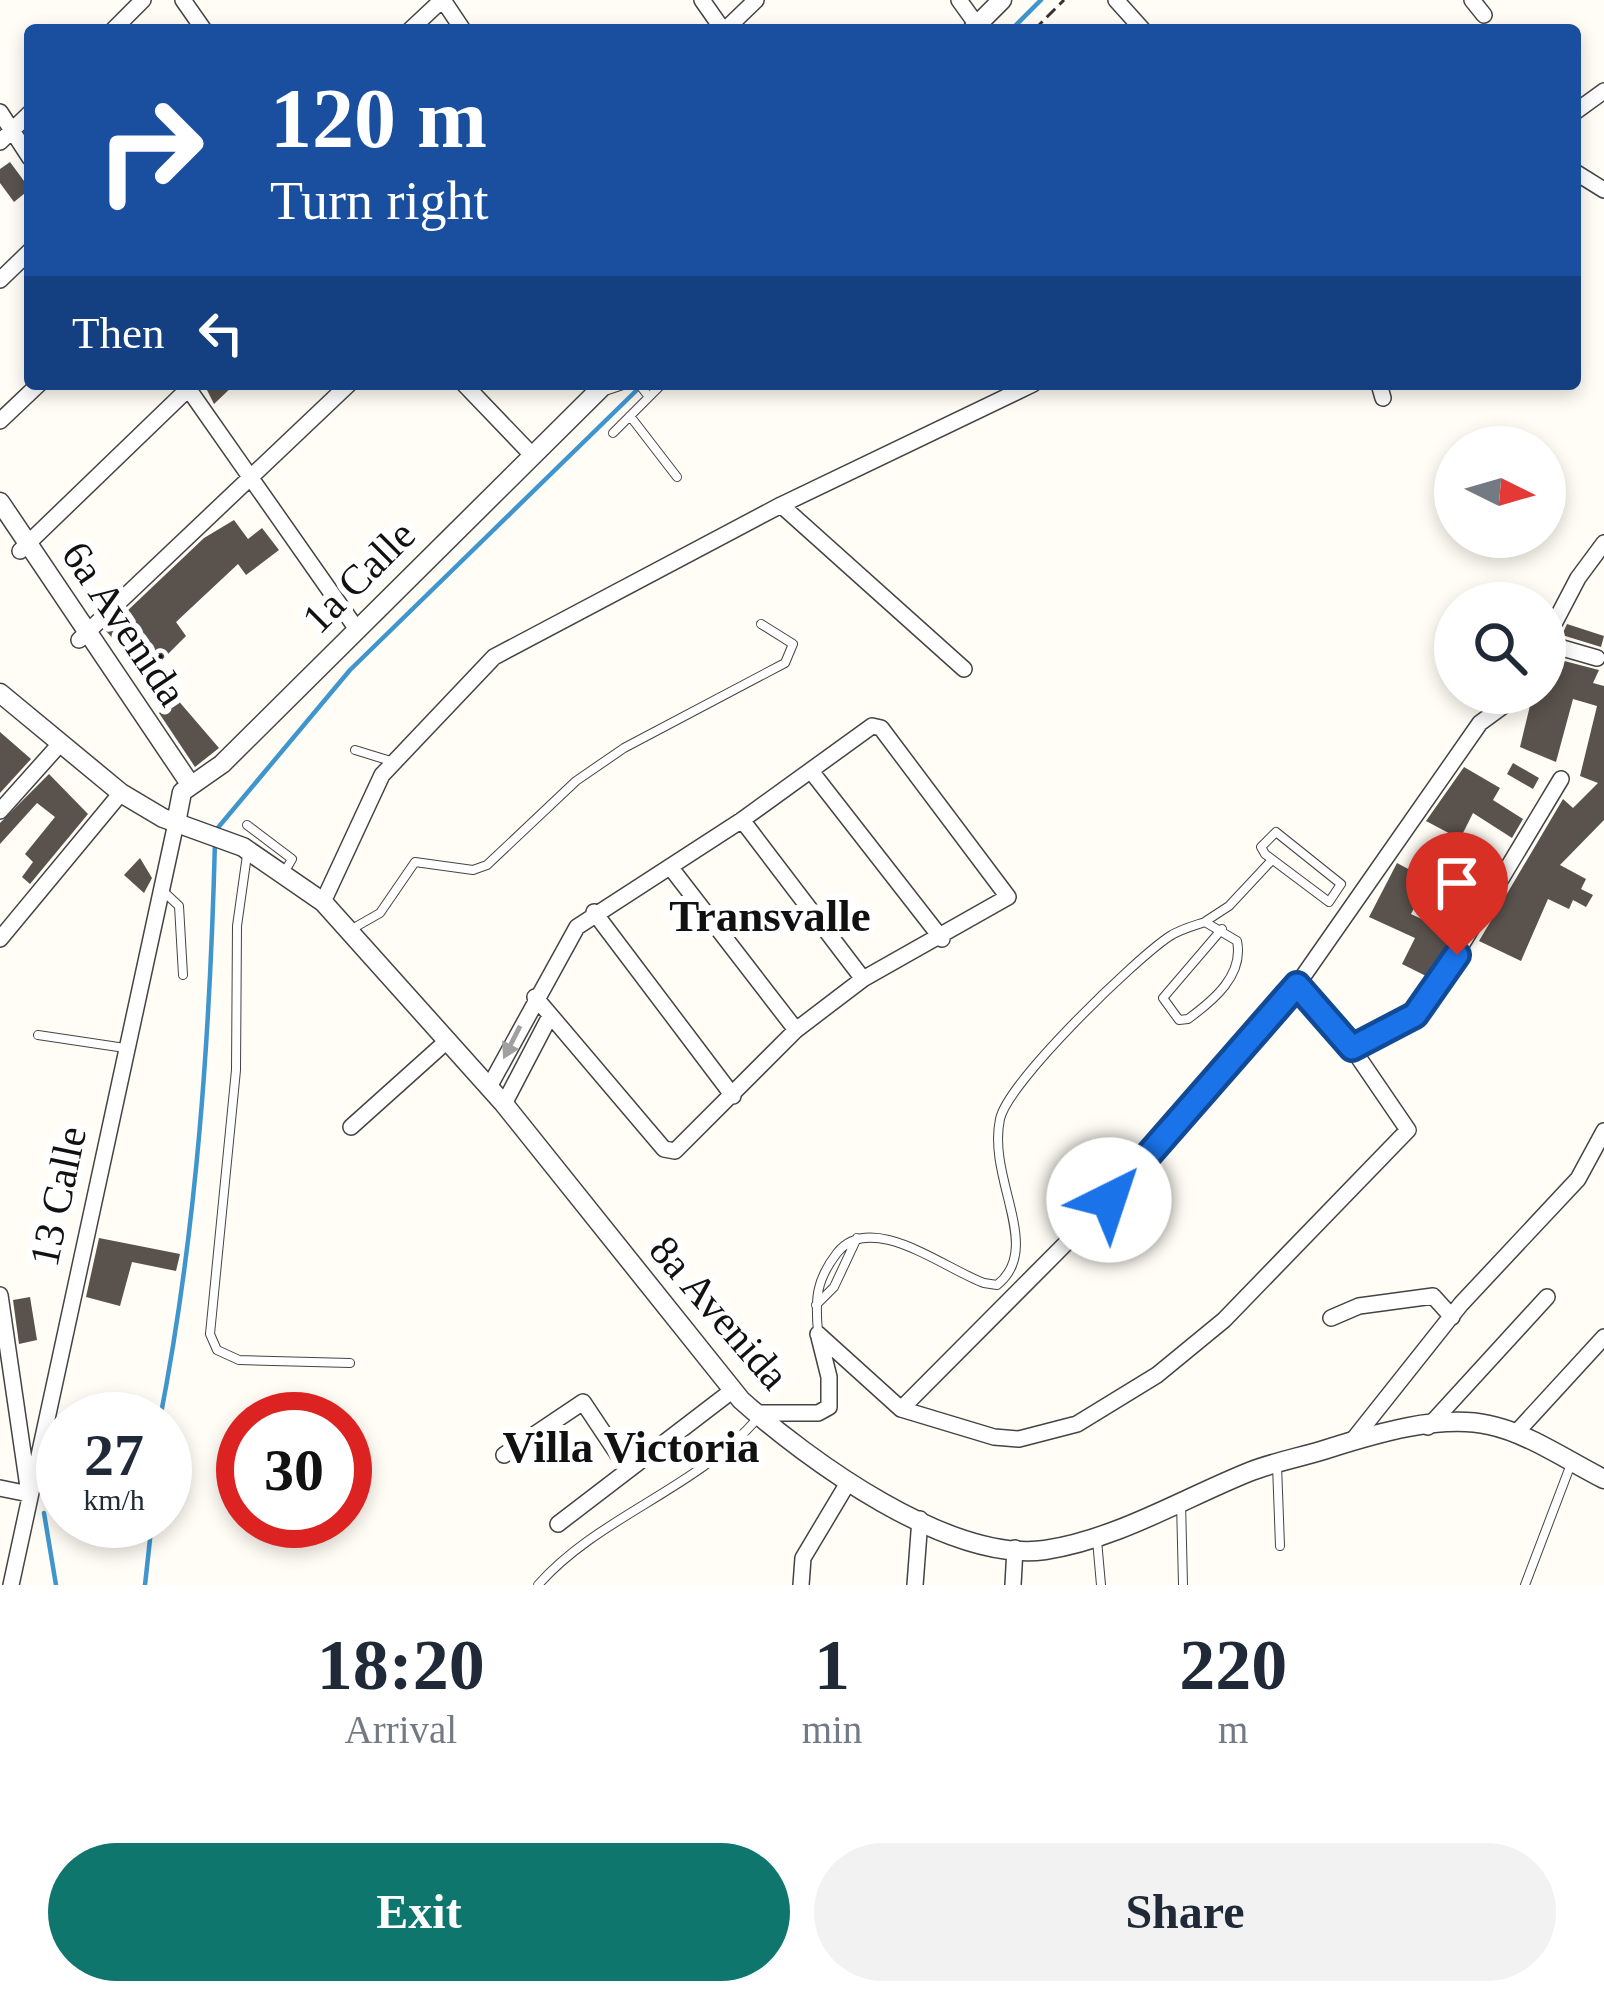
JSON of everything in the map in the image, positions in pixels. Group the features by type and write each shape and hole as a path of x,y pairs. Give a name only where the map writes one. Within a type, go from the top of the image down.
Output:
{"street":[{"path":"119,24 143,0"},
{"path":"416,24 442,0"},
{"path":"730,24 756,0"},
{"path":"977,24 1002,0"},
{"path":"1116,0 1138,24"},
{"path":"1472,0 1484,15"},
{"path":"0,112 6,137"},
{"path":"0,280 24,256"},
{"path":"0,421 32,390"},
{"path":"24,547 182,390"},
{"path":"189,390 356,628"},
{"path":"83,637 343,390"},
{"path":"470,390 533,457"},
{"name":"1a Calle","path":"186,788 222,764 599,390"},
{"path":"323,902 372,792 394,762 471,677 511,646 782,505 1021,390"},
{"name":"6a Avenida","path":"0,502 24,547 186,788"},
{"path":"782,505 964,669"},
{"name":"6a Avenida","path":"0,522 24,547"},
{"path":"1566,601 1604,543"},
{"path":"1566,648 1597,658"},
{"name":"8a Avenida","path":"0,693 121,793 176,823 242,850 323,902 504,1104 757,1416 849,1481 920,1519 1039,1551 1096,1539 1181,1500 1353,1440 1470,1422 1515,1435 1604,1479"},
{"path":"902,1409 1109,1200 1297,985 1480,724 1493,714"},
{"path":"489,1087 535,997 577,927 742,820 872,726 880,728 1008,896 942,938 863,979 796,1030 733,1096 668,1151 535,997"},
{"path":"0,811 59,745"},
{"path":"811,771 942,938"},
{"path":"1352,1048 1405,1022 1430,1000 1561,779"},
{"path":"176,823 186,788"},
{"path":"0,938 121,793"},
{"path":"742,820 863,979"},
{"name":"13 Calle","path":"5,1584 29,1494 176,823"},
{"path":"671,868 796,1030"},
{"path":"594,912 733,1096"},
{"path":"818,1334 902,1409 979,1433 1019,1439 1077,1424 1157,1376 1260,1287 1408,1130 1352,1048 1297,985"},
{"path":"504,1104 550,1016"},
{"path":"351,1127 448,1040"},
{"path":"1353,1440 1452,1317 1578,1179 1604,1131"},
{"path":"1331,1318 1359,1306 1433,1297 1452,1317"},
{"path":"1428,1427 1547,1297"},
{"path":"0,1488 29,1494 1,1305"},
{"path":"757,1416 818,1413 829,1407 829,1377 818,1334"},
{"path":"1515,1435 1601,1347"},
{"path":"557,1524 733,1390"},
{"path":"504,1455 578,1402 588,1406 627,1468"},
{"path":"801,1585 803,1558 849,1481"},
{"path":"915,1585 920,1519"},
{"path":"1013,1585 1015,1548"}],"lane":[{"path":"613,434 645,391"},
{"path":"630,416 677,477"},
{"path":"351,930 380,913 415,862 473,871 487,866 577,781 624,748 785,663 793,644 761,624"},
{"path":"356,750 394,762"},
{"path":"247,825 292,860 283,873"},
{"path":"1276,832 1342,887 1330,902 1323,901 1272,860 1261,847 1276,832"},
{"path":"242,850 236,1070 210,1334 217,1350 239,1360 350,1363"},
{"path":"818,1334 816,1305 824,1270 845,1242 858,1236 879,1238 984,1283 997,1285 1011,1274 1020,1237 997,1161 1000,1117 1016,1082 1161,943 1229,906 1272,860"},
{"path":"162,890 174,896 179,906 183,975"},
{"path":"1204,922 1222,929 1237,941 1236,972 1198,1012 1179,1020 1163,998 1168,986 1222,929"},
{"path":"38,1035 125,1048"},
{"path":"816,1305 842,1275 858,1236"},
{"path":"538,1585 566,1555 693,1476 757,1416"},
{"path":"1525,1585 1572,1463"},
{"path":"1277,1465 1280,1546"},
{"path":"1181,1500 1183,1585"},
{"path":"1096,1539 1101,1585"}],"path":[{"path":"1040,24 1064,0"}],"building":[{"path":"10,162 24,181 24,194 14,202 0,183 0,169"},
{"path":"207,390 229,390 214,404"},
{"path":"234,520 248,539 262,528 279,550 246,575 238,564 176,622 186,636 146,676 106,631 204,538"},
{"path":"1566,626 1604,636 1601,647 1566,636"},
{"path":"1566,661 1599,670 1593,683 1604,686 1604,820 1560,865 1586,879 1581,889 1593,895 1586,907 1573,900 1569,909 1548,899 1521,961 1479,941 1563,799 1573,808 1598,783 1580,776 1597,706 1573,699 1556,762 1520,747 1528,714 1566,714"},
{"path":"176,698 219,748 195,767 159,713"},
{"path":"0,732 31,759 0,793"},
{"path":"1513,763 1539,778 1533,789 1507,774"},
{"path":"1464,767 1500,788 1493,800 1523,819 1512,838 1473,813 1460,839 1426,821"},
{"path":"49,774 88,814 30,884 22,877 33,862 25,854 55,817 37,803 0,844 0,823"},
{"path":"140,858 152,878 144,893 124,875"},
{"path":"1397,863 1429,880 1411,914 1454,934 1428,977 1402,964 1415,938 1369,917"},
{"path":"99,1238 180,1254 176,1271 132,1262 120,1306 86,1297"},
{"path":"30,1297 37,1340 19,1344 13,1300"}],"waterway":[{"path":"1017,24 1041,0"},
{"path":"216,830 350,670 637,390"},
{"path":"165,1392 200,1131 215,841"},
{"path":"50,1548 56,1585"},
{"path":"145,1585 149,1548"}],"district":[{"name":"Transvalle","path":"770,915"},
{"name":"Villa Victoria","path":"631,1446"}],"route":[{"path":"1109,1200 1297,985 1352,1048 1415,1015 1430,1000 1457,955"}]}
